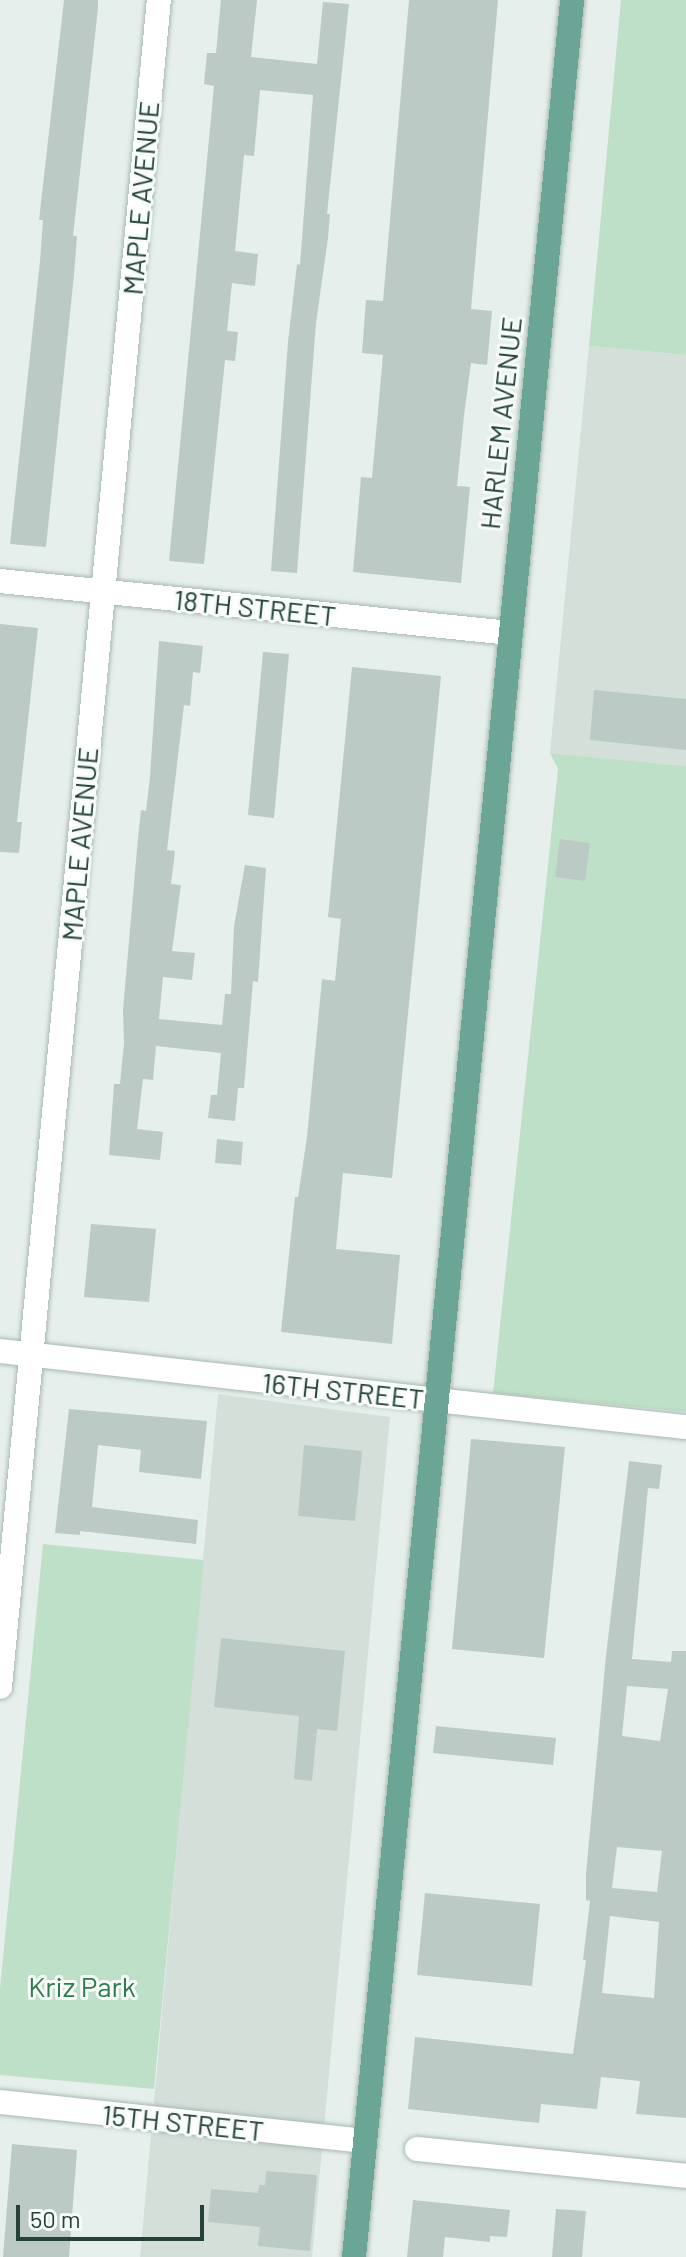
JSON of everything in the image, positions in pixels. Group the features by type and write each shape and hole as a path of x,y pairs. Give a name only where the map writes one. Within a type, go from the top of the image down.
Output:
{"main road":[{"name":"HARLEM AVENUE","path":"354,2257 572,0"}],"street":[{"name":"MAPLE AVENUE","path":"0,1687 159,0"},
{"name":"18TH STREET","path":"0,581 510,633"},
{"name":"16TH STREET","path":"0,1351 686,1427"},
{"name":"15TH STREET","path":"0,2102 365,2141"},
{"path":"417,2149 686,2176"}],"shaded area":[{"path":"589,346 686,355 686,766 550,753"},
{"path":"218,1394 390,1417 312,2257 140,2257"}],"green space":[{"path":"621,0 686,0 686,355 589,346"},
{"path":"550,753 686,766 686,1412 493,1393 558,769"},
{"name":"Kriz Park","path":"43,1544 204,1560 154,2089 0,2075 0,1989"}],"building":[{"path":"64,0 98,0 98,8 73,236 77,236 74,275 46,547 10,544 40,261 43,220 39,220"},
{"path":"221,0 257,0 251,57 317,64 323,2 349,4 327,214 330,214 328,238 316,323 297,573 271,571 288,342 297,264 300,265 313,95 260,90 254,156 244,155 235,251 258,254 255,286 232,283 227,331 238,332 235,361 225,360 204,564 169,561 214,86 204,84 207,53 216,53"},
{"path":"409,0 498,0 471,309 492,311 487,365 471,363 464,415 457,486 470,487 461,583 353,572 361,477 372,478 383,355 362,353 366,300 383,301"},
{"path":"0,624 38,628 17,822 22,822 19,853 0,852"},
{"path":"159,641 203,646 200,673 193,672 190,706 184,705 167,850 175,851 171,884 181,885 172,951 195,953 192,980 163,977 159,1019 222,1025 225,994 231,994 234,926 245,865 266,868 258,982 253,981 244,1088 238,1088 235,1121 208,1118 211,1095 217,1095 221,1053 156,1046 153,1080 143,1079 137,1129 163,1132 160,1160 109,1155 114,1084 120,1084 124,1043 123,1010 141,810 146,811 150,777"},
{"path":"263,652 289,654 274,818 248,815"},
{"path":"352,667 441,676 392,1178 343,1173 336,1249 400,1255 392,1344 281,1332 295,1197 298,1197 307,1137 322,979 335,981 341,919 328,917"},
{"path":"594,690 686,699 686,750 590,740"},
{"path":"560,839 590,843 585,881 555,877"},
{"path":"217,1139 243,1142 241,1165 215,1163"},
{"path":"91,1224 156,1229 149,1302 84,1297"},
{"path":"69,1409 207,1421 201,1479 139,1472 141,1450 98,1445 92,1507 198,1520 196,1544 80,1531 80,1535 55,1533"},
{"path":"471,1439 565,1447 544,1658 452,1649"},
{"path":"304,1445 362,1451 355,1521 298,1516"},
{"path":"629,1461 662,1465 659,1489 648,1488 632,1659 671,1662 672,1651 686,1651 686,2118 636,2114 640,2081 601,2077 597,2109 541,2104 539,2123 408,2109 415,2037 573,2054 586,1960 583,1960 590,1901 586,1900 586,1874 606,1656","holes":["627,1686 668,1689 660,1741 622,1736","617,1847 662,1851 657,1892 612,1888","610,1916 659,1922 654,1998 602,1993"]},
{"path":"221,1638 345,1651 337,1731 317,1729 312,1781 294,1779 299,1716 214,1707"},
{"path":"436,1726 556,1738 553,1765 433,1753"},
{"path":"425,1893 540,1904 532,1986 417,1975"},
{"path":"12,2144 77,2150 69,2257 3,2257"},
{"path":"266,2171 317,2175 310,2251 258,2246 260,2227 208,2222 211,2189 258,2193 259,2185 265,2185"},
{"path":"413,2200 510,2210 507,2237 490,2236 490,2242 445,2237 443,2257 407,2257"},
{"path":"556,2209 586,2211 582,2257 552,2257"}]}
